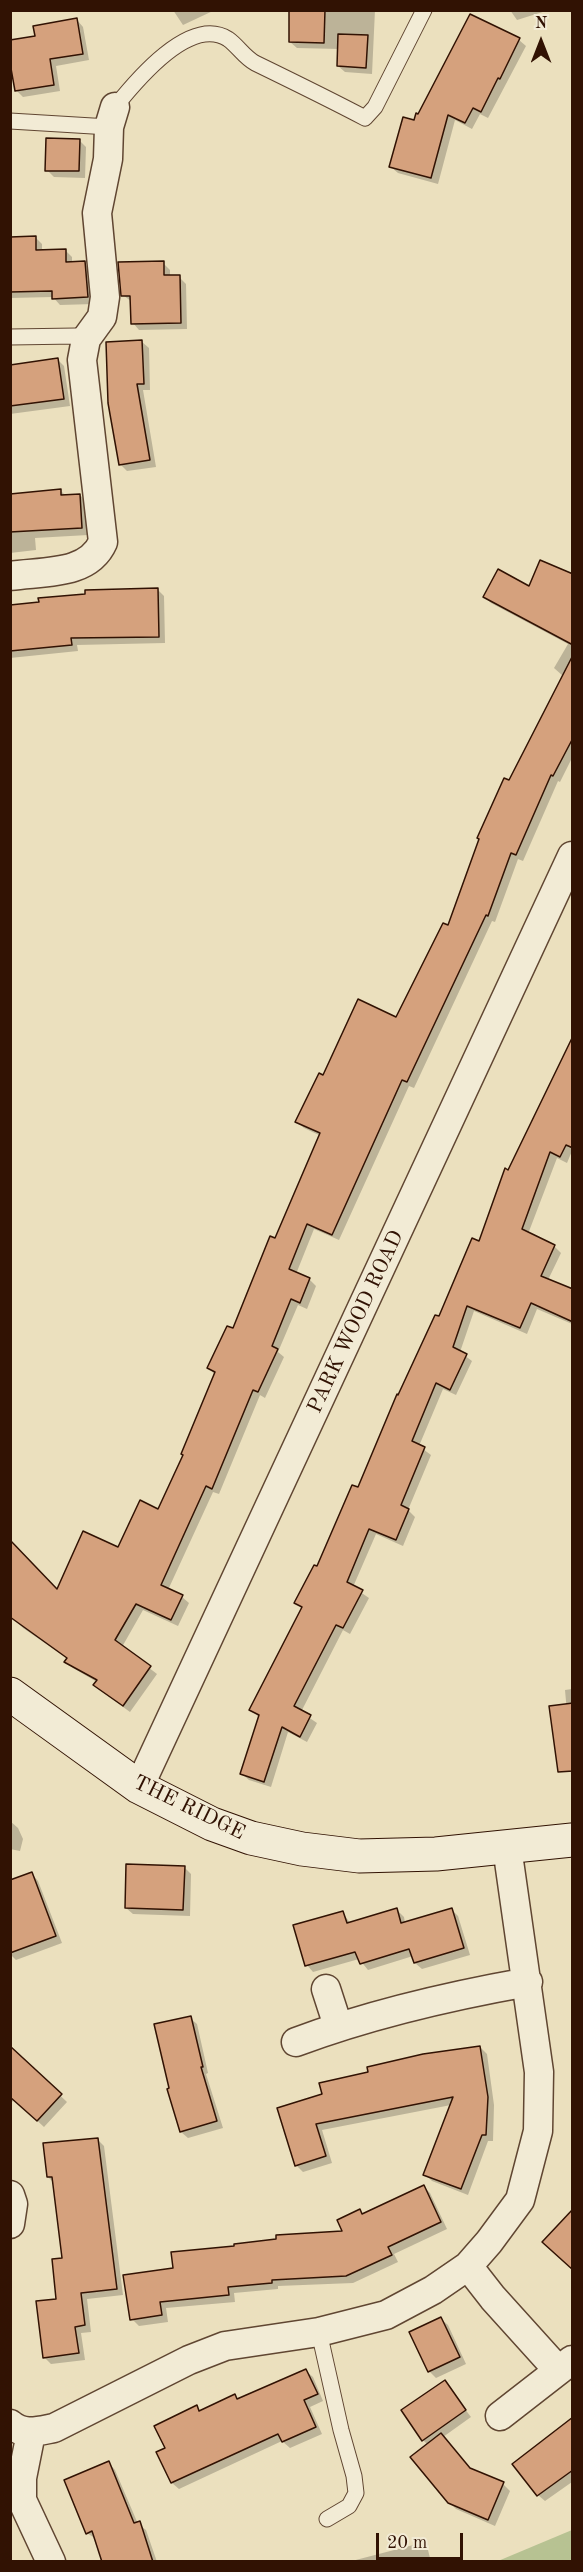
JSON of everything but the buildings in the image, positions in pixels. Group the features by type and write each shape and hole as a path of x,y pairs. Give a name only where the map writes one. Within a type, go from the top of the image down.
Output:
{"main road":[{"name":"THE RIDGE","path":"10,1694 139,1787 212,1824 251,1838 302,1849 359,1856 436,1854 573,1840"}],"street":[{"path":"10,576 75,568 90,561 99,552 103,542 82,360 86,339 102,317 105,297 98,213 108,159 112,117"},
{"name":"PARK WOOD ROAD","path":"139,1787 573,856"},
{"path":"51,2562 22,2500 21,2428 54,2428 189,2360 225,2346 318,2332 386,2315 433,2290 468,2266 520,2200 538,2132 539,2072 507,1847"},
{"path":"296,2042 338,2026 412,2007 528,1982"},
{"path":"326,1989 338,2026"},
{"path":"10,2195 13,2204 10,2224"},
{"path":"468,2266 493,2298 565,2364 500,2416"}],"lane":[{"path":"10,121 112,117 141,75 196,36 212,34 227,38 250,60 365,118 375,107 424,10"},
{"path":"10,337 58,336 86,339"},
{"path":"318,2332 354,2476 356,2493 349,2506 327,2518"}],"green space":[{"path":"572,2530 572,2561 498,2561"}]}
